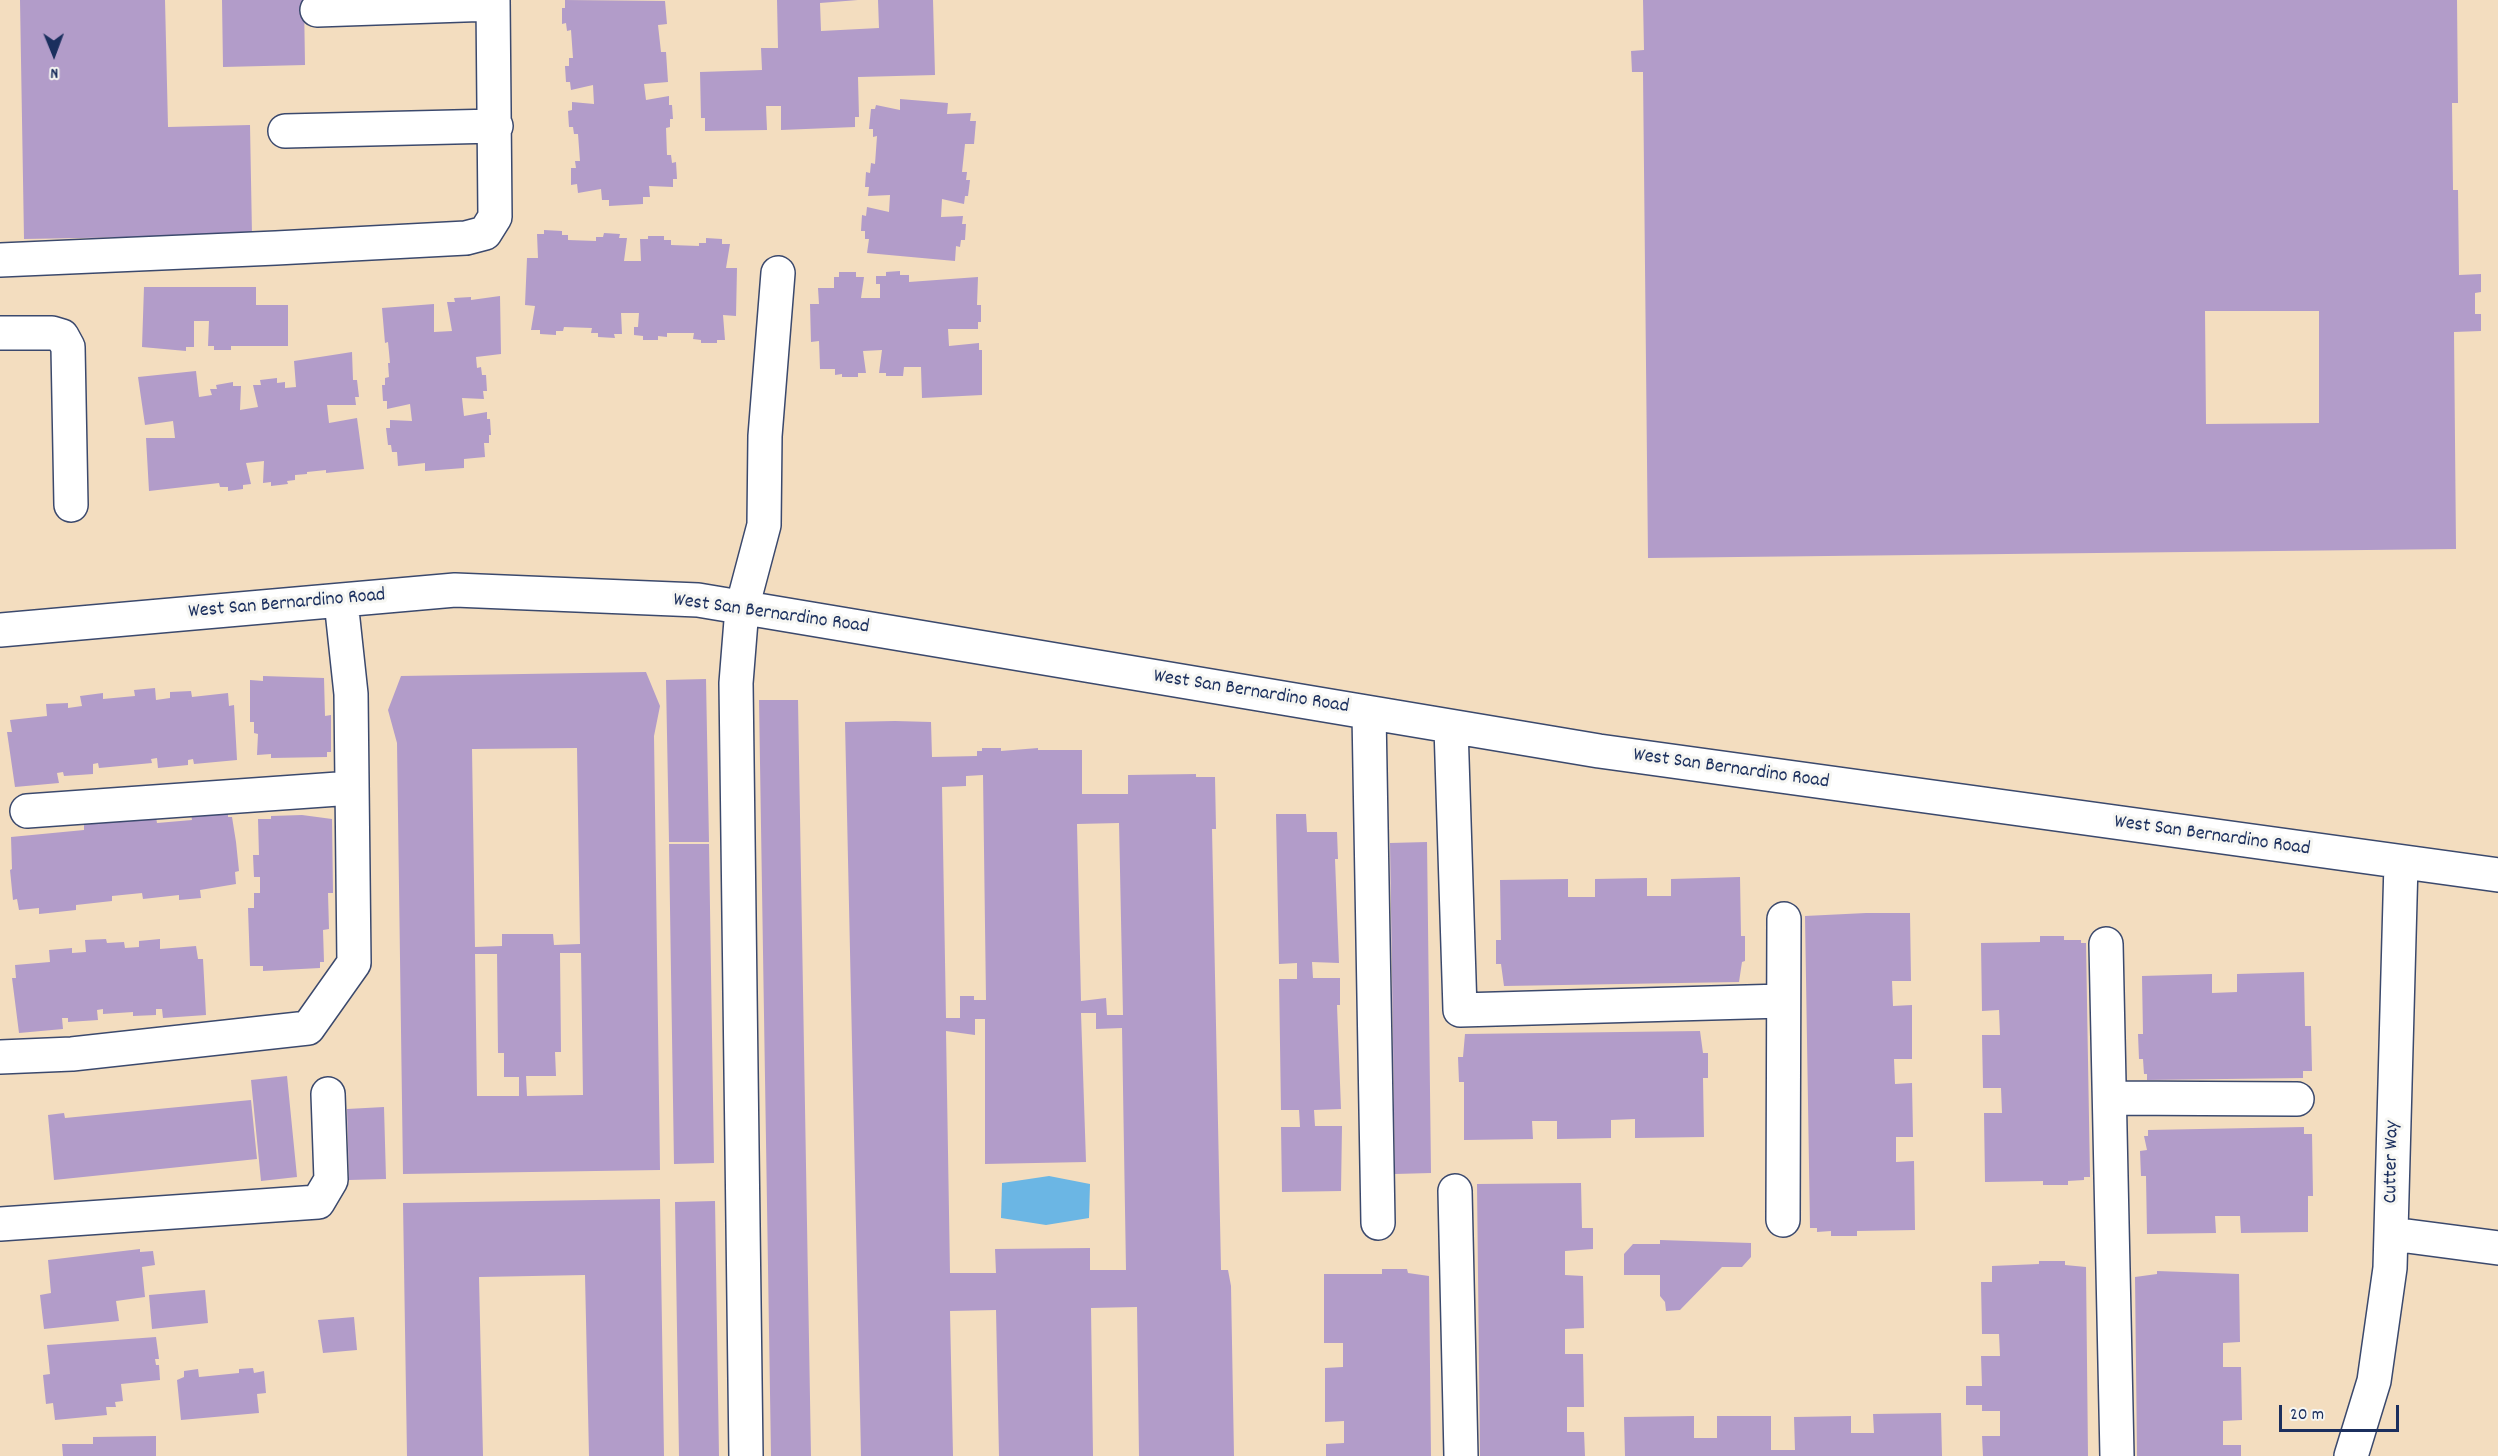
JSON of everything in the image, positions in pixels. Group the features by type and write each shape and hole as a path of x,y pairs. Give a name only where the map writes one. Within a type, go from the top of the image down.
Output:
{"street":[{"path":"0,260 288,248 466,238 484,233 495,217 496,126 493,2 317,10"},
{"path":"285,131 496,126"},
{"path":"746,1456 736,683 742,608 764,525 765,436 778,273"},
{"path":"0,333 52,333 63,336 68,347 71,505"},
{"name":"West San Bernardino Road","path":"0,630 455,590 698,600 1599,751 2498,875"},
{"path":"0,1058 72,1054 308,1028 354,963 351,694 341,601"},
{"path":"1370,713 1378,1223"},
{"path":"1451,727 1460,1010 1783,1001"},
{"path":"27,811 352,788"},
{"name":"Cutter Way","path":"2351,1456 2374,1381 2390,1268 2401,863"},
{"path":"1783,1220 1784,920"},
{"path":"2106,945 2117,1456"},
{"path":"0,1224 318,1202 331,1180 328,1094"},
{"path":"2110,1098 2296,1098"},
{"path":"1455,1191 1461,1456"},
{"path":"2392,1234 2498,1248"}],"water":[{"path":"1049,1176 1090,1184 1089,1218 1046,1225 1001,1218 1002,1183"}],"building":[{"path":"20,0 165,0 168,127 250,125 252,235 24,239"},
{"path":"222,0 304,0 305,65 223,67"},
{"path":"565,0 665,1 667,24 658,25 661,52 666,52 668,82 644,84 646,100 669,96 673,119 670,119 670,127 666,128 667,155 671,155 672,163 676,162 677,179 673,179 673,187 649,186 650,197 643,197 643,204 609,206 609,200 602,200 601,189 578,193 577,184 571,185 571,168 576,168 575,161 580,161 578,134 574,134 573,127 569,127 568,111 572,110 572,102 594,104 593,85 571,90 570,82 566,82 565,66 569,66 569,58 573,58 571,30 567,31 566,23 562,24 562,8 565,8"},
{"path":"777,0 858,0 820,3 821,31 879,28 878,0 933,0 935,75 858,77 859,117 855,117 855,127 781,130 781,106 766,106 767,130 705,131 705,118 701,118 700,72 762,70 761,48 778,48"},
{"path":"1643,0 2457,0 2458,103 2452,103 2453,190 2458,190 2459,275 2481,274 2481,292 2475,293 2475,314 2481,314 2481,331 2454,332 2456,549 1648,558 1643,72 1632,72 1631,51 1644,50","holes":["2205,311 2319,311 2319,423 2206,424"]},
{"path":"900,99 948,103 947,114 971,113 970,121 976,121 974,144 965,144 962,172 967,172 966,180 970,180 968,196 965,196 964,204 942,199 941,217 963,216 962,224 966,224 965,240 961,240 960,247 956,246 955,261 867,253 869,239 865,239 865,231 861,231 862,215 866,216 867,207 889,212 890,195 868,196 869,187 865,187 866,172 870,173 871,163 875,164 877,136 873,137 873,129 869,129 871,109 875,109 876,105 900,110"},
{"path":"544,230 562,231 562,235 568,235 568,240 596,241 596,237 603,237 604,233 620,234 619,238 627,238 624,261 641,261 640,239 648,239 648,236 664,236 664,240 671,240 671,245 699,246 699,243 706,243 706,238 722,239 722,244 730,244 726,268 737,268 736,316 723,315 725,340 717,340 717,343 701,343 701,340 693,339 694,333 667,333 667,337 658,336 658,340 643,340 643,336 634,335 634,327 638,327 639,313 621,313 622,334 614,334 615,338 598,337 598,333 591,333 592,328 564,327 563,331 556,331 556,335 540,334 540,330 531,330 535,306 525,305 527,258 538,258 537,234 544,234"},
{"path":"900,271 900,275 909,275 909,282 978,277 977,305 981,305 981,322 978,322 978,329 948,329 949,346 979,343 979,350 982,350 982,395 922,398 921,367 904,367 903,376 886,376 886,373 879,373 882,350 863,351 866,373 858,373 858,377 842,377 842,374 835,375 835,369 820,369 819,341 811,342 810,304 819,304 818,288 834,288 834,277 839,277 839,272 856,272 856,277 864,277 861,298 880,298 880,284 876,284 876,276 886,276 886,272"},
{"path":"144,287 256,287 256,305 288,305 288,346 231,346 231,350 214,350 214,346 208,346 209,321 194,321 194,347 186,347 186,351 142,347"},
{"path":"500,296 501,354 476,357 477,368 481,367 482,375 486,375 487,391 483,391 484,399 462,398 464,416 487,412 487,419 490,419 491,435 489,435 489,443 484,443 485,457 464,459 464,468 425,471 425,463 398,466 397,452 392,452 391,445 388,445 386,428 390,428 390,420 412,421 410,404 387,409 387,401 383,401 382,385 385,385 385,378 389,377 388,363 390,363 388,342 385,343 382,308 434,304 434,332 452,331 447,302 455,302 454,298 471,297 471,300"},
{"path":"352,352 353,380 357,380 359,397 355,397 356,405 327,405 329,423 357,418 364,469 326,473 326,470 307,472 307,474 295,475 295,480 287,481 288,484 271,486 271,482 263,483 264,461 246,463 251,484 243,485 243,489 228,491 228,487 220,487 219,483 149,491 146,438 175,438 173,421 145,425 138,377 196,371 199,397 212,395 210,389 217,389 216,385 233,382 233,386 241,386 240,410 258,407 253,385 261,385 260,380 277,378 277,383 285,382 285,388 296,387 294,361"},
{"path":"646,672 660,706 654,736 660,1170 403,1174 397,743 388,710 401,676","holes":["577,748 580,944 554,945 553,934 502,934 502,946 475,947 472,749","560,953 581,953 583,1095 527,1096 526,1076 556,1076 555,1052 561,1052","475,954 497,954 498,1053 504,1053 504,1077 519,1077 519,1096 477,1096"]},
{"path":"263,676 324,678 325,716 331,715 331,752 327,752 327,757 271,758 271,754 257,755 258,734 254,733 254,722 250,722 250,680 263,681"},
{"path":"706,679 709,842 669,842 666,680"},
{"path":"155,688 156,700 170,698 170,692 191,691 192,697 228,693 229,706 234,705 237,760 194,764 193,759 188,760 188,765 158,768 157,758 151,759 152,763 99,768 98,763 93,764 93,774 64,776 63,772 57,773 59,783 15,787 7,732 12,732 10,720 47,716 46,704 68,703 68,708 82,706 80,696 103,693 103,699 135,696 134,690"},
{"path":"759,700 798,700 811,1456 771,1456"},
{"path":"845,722 931,722 932,757 977,756 977,751 982,751 982,748 1001,748 1001,751 1038,748 1038,750 1082,750 1082,794 1128,794 1128,775 1196,774 1196,777 1215,777 1216,829 1212,829 1221,1270 1228,1270 1231,1286 1234,1456 1139,1456 1137,1307 1091,1308 1093,1456 999,1456 996,1310 950,1311 953,1456 861,1456","holes":["983,775 986,1000 974,1000 974,996 960,996 960,1018 946,1018 942,787 966,786 966,776","1119,823 1123,1015 1107,1015 1106,998 1081,1001 1077,824","1081,1013 1096,1013 1096,1029 1122,1028 1126,1270 1090,1270 1090,1248 995,1249 996,1273 950,1273 946,1031 975,1035 975,1019 985,1019 985,1164 1086,1162"]},
{"path":"228,811 228,817 232,817 236,842 239,871 235,872 236,884 200,890 201,898 179,900 179,895 143,899 142,893 112,896 112,901 76,905 76,910 39,914 39,908 19,910 17,899 13,900 10,870 12,869 11,837 84,830 84,824 156,817 157,823 192,820 191,814"},
{"path":"1276,814 1306,814 1307,832 1337,832 1338,859 1335,859 1339,963 1312,962 1313,978 1340,978 1340,1005 1337,1005 1341,1109 1314,1110 1315,1126 1342,1126 1341,1191 1282,1192 1281,1127 1300,1127 1299,1110 1281,1110 1279,979 1297,979 1297,963 1279,964"},
{"path":"302,815 332,819 333,893 328,893 329,929 323,930 324,962 320,962 320,968 263,971 263,966 250,966 248,908 254,908 254,893 260,893 260,877 254,877 253,855 259,855 258,819 271,819 271,816"},
{"path":"1427,842 1431,1173 1395,1174 1390,843"},
{"path":"669,844 709,844 714,1163 674,1164"},
{"path":"1740,877 1741,936 1745,936 1745,961 1742,962 1739,982 1504,986 1501,964 1496,964 1496,940 1501,940 1500,880 1568,879 1568,897 1595,897 1595,879 1647,878 1647,896 1671,896 1671,879"},
{"path":"1910,913 1911,981 1892,981 1893,1006 1912,1005 1912,1059 1894,1059 1895,1084 1912,1083 1913,1137 1896,1137 1896,1162 1914,1161 1915,1230 1857,1231 1857,1236 1831,1236 1831,1231 1817,1232 1817,1228 1810,1228 1805,916"},
{"path":"2040,936 2064,936 2064,940 2081,940 2081,943 2086,943 2090,1177 2084,1177 2084,1180 2068,1181 2068,1185 2043,1185 2043,1181 1985,1182 1984,1113 2002,1113 2001,1088 1983,1088 1982,1035 2000,1035 1999,1010 1982,1011 1981,943 2040,942"},
{"path":"106,939 107,943 124,942 125,948 139,947 139,941 160,939 160,949 196,946 198,959 203,959 206,1015 163,1018 162,1009 156,1009 156,1015 133,1016 133,1012 103,1014 103,1009 97,1010 98,1020 68,1022 68,1018 62,1018 63,1029 19,1033 12,978 16,978 15,965 50,962 49,950 72,948 72,953 86,952 85,940"},
{"path":"2304,972 2305,1026 2311,1026 2312,1071 2303,1071 2303,1078 2147,1080 2147,1074 2144,1074 2143,1059 2139,1059 2138,1034 2143,1034 2142,976 2212,974 2212,993 2237,992 2237,974"},
{"path":"1700,1031 1703,1053 1708,1053 1708,1078 1703,1078 1704,1137 1635,1138 1635,1119 1611,1120 1611,1138 1557,1139 1557,1121 1532,1121 1533,1139 1464,1140 1464,1082 1459,1082 1458,1057 1463,1057 1465,1034"},
{"path":"287,1076 297,1177 261,1181 251,1080"},
{"path":"251,1100 257,1159 54,1180 48,1115 64,1113 65,1118"},
{"path":"384,1107 386,1179 349,1180 347,1109"},
{"path":"2304,1127 2304,1134 2312,1134 2313,1196 2308,1196 2308,1232 2241,1233 2240,1216 2215,1216 2216,1233 2147,1234 2146,1176 2141,1176 2140,1151 2147,1150 2144,1136 2148,1136 2148,1130"},
{"path":"1581,1183 1582,1228 1593,1228 1593,1249 1565,1251 1565,1275 1583,1276 1584,1328 1565,1329 1565,1354 1583,1354 1584,1407 1567,1407 1567,1432 1584,1432 1585,1456 1480,1456 1477,1184"},
{"path":"660,1199 664,1456 589,1456 585,1275 479,1277 483,1456 407,1456 403,1203"},
{"path":"715,1201 719,1456 679,1456 675,1202"},
{"path":"1660,1240 1751,1243 1751,1257 1742,1267 1722,1267 1680,1310 1666,1311 1665,1302 1660,1296 1660,1275 1624,1275 1624,1254 1633,1244 1660,1244"},
{"path":"140,1249 140,1252 153,1251 155,1265 142,1267 145,1297 116,1301 119,1321 44,1329 40,1295 51,1293 48,1260"},
{"path":"2039,1261 2065,1261 2065,1265 2086,1267 2088,1456 1983,1456 1982,1436 2000,1436 2000,1411 1982,1411 1982,1405 1966,1405 1966,1386 1982,1386 1981,1356 2000,1356 1999,1334 1982,1334 1981,1282 1992,1282 1992,1266 2039,1264"},
{"path":"1382,1269 1407,1269 1408,1273 1429,1276 1431,1456 1326,1456 1326,1444 1344,1443 1344,1421 1325,1422 1325,1368 1343,1367 1343,1343 1324,1343 1324,1274 1382,1274"},
{"path":"2157,1271 2239,1274 2240,1342 2223,1343 2223,1367 2241,1367 2242,1420 2223,1421 2223,1445 2241,1445 2241,1456 2137,1456 2135,1277 2157,1274"},
{"path":"205,1290 208,1323 152,1329 149,1295"},
{"path":"354,1317 357,1350 323,1353 318,1320"},
{"path":"156,1337 159,1359 155,1359 156,1365 159,1365 160,1380 121,1384 123,1401 115,1402 116,1407 106,1407 107,1415 55,1420 53,1403 46,1404 43,1375 50,1374 47,1345"},
{"path":"253,1368 254,1373 264,1371 266,1393 257,1394 259,1413 181,1420 177,1380 184,1377 184,1371 198,1369 199,1377 239,1373 239,1369"},
{"path":"1941,1413 1942,1456 1625,1456 1624,1417 1694,1416 1694,1438 1717,1438 1717,1416 1771,1416 1771,1450 1795,1450 1794,1417 1851,1416 1851,1433 1874,1433 1873,1414"},
{"path":"156,1436 156,1456 63,1456 62,1444 93,1444 93,1437"}]}
